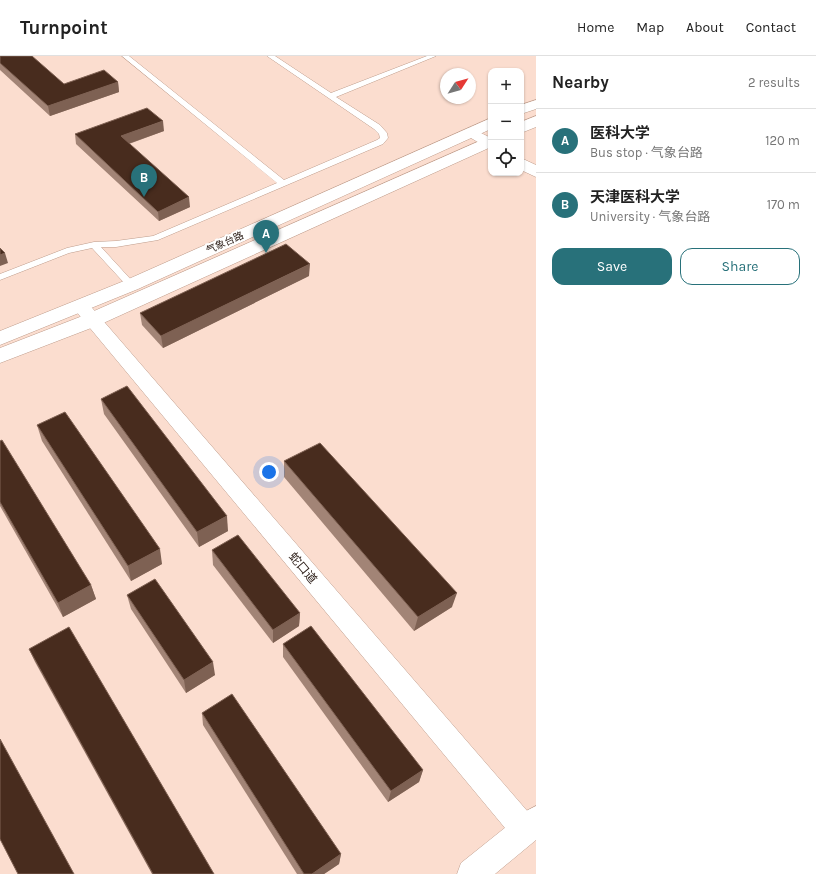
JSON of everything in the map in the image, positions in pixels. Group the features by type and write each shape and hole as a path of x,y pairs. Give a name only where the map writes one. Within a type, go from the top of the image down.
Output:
{"main road":[{"path":"524,109 536,104"},
{"path":"524,127 536,121"},
{"name":"气象台路","path":"0,338 86,313 131,285 488,124"},
{"name":"气象台路","path":"0,356 86,313 488,144"},
{"path":"472,874 531,825"}],"street":[{"path":"471,132 488,142"},
{"path":"524,164 536,172"},
{"name":"蛇口道","path":"86,313 531,825"}],"lane":[{"path":"126,56 282,183"},
{"path":"0,277 67,251 156,238 380,142 384,138 377,127 270,56"},
{"path":"331,96 433,56"},
{"path":"94,246 131,285"}],"building":[{"path":"0,56 32,56 64,84 104,70 118,82 48,106 0,63"},
{"path":"147,108 163,121 121,136 189,197 158,212 75,134"},
{"path":"286,244 310,264 161,336 140,313"},
{"path":"0,248 5,253 0,255"},
{"path":"127,386 227,516 197,532 101,399"},
{"path":"65,412 160,549 128,566 37,425"},
{"path":"2,440 91,585 58,603 0,502 0,441"},
{"path":"320,443 457,593 418,617 284,461"},
{"path":"238,535 300,613 273,630 212,550"},
{"path":"155,579 213,662 184,680 127,595"},
{"path":"311,626 423,770 391,791 283,644"},
{"path":"69,627 214,874 153,874 29,649"},
{"path":"232,694 341,854 312,874 304,874 202,713"},
{"path":"0,739 74,874 18,874 0,839"}],"place":[{"name":"天津医科大学","path":"144,197"},
{"name":"医科大学","path":"266,253"}]}
